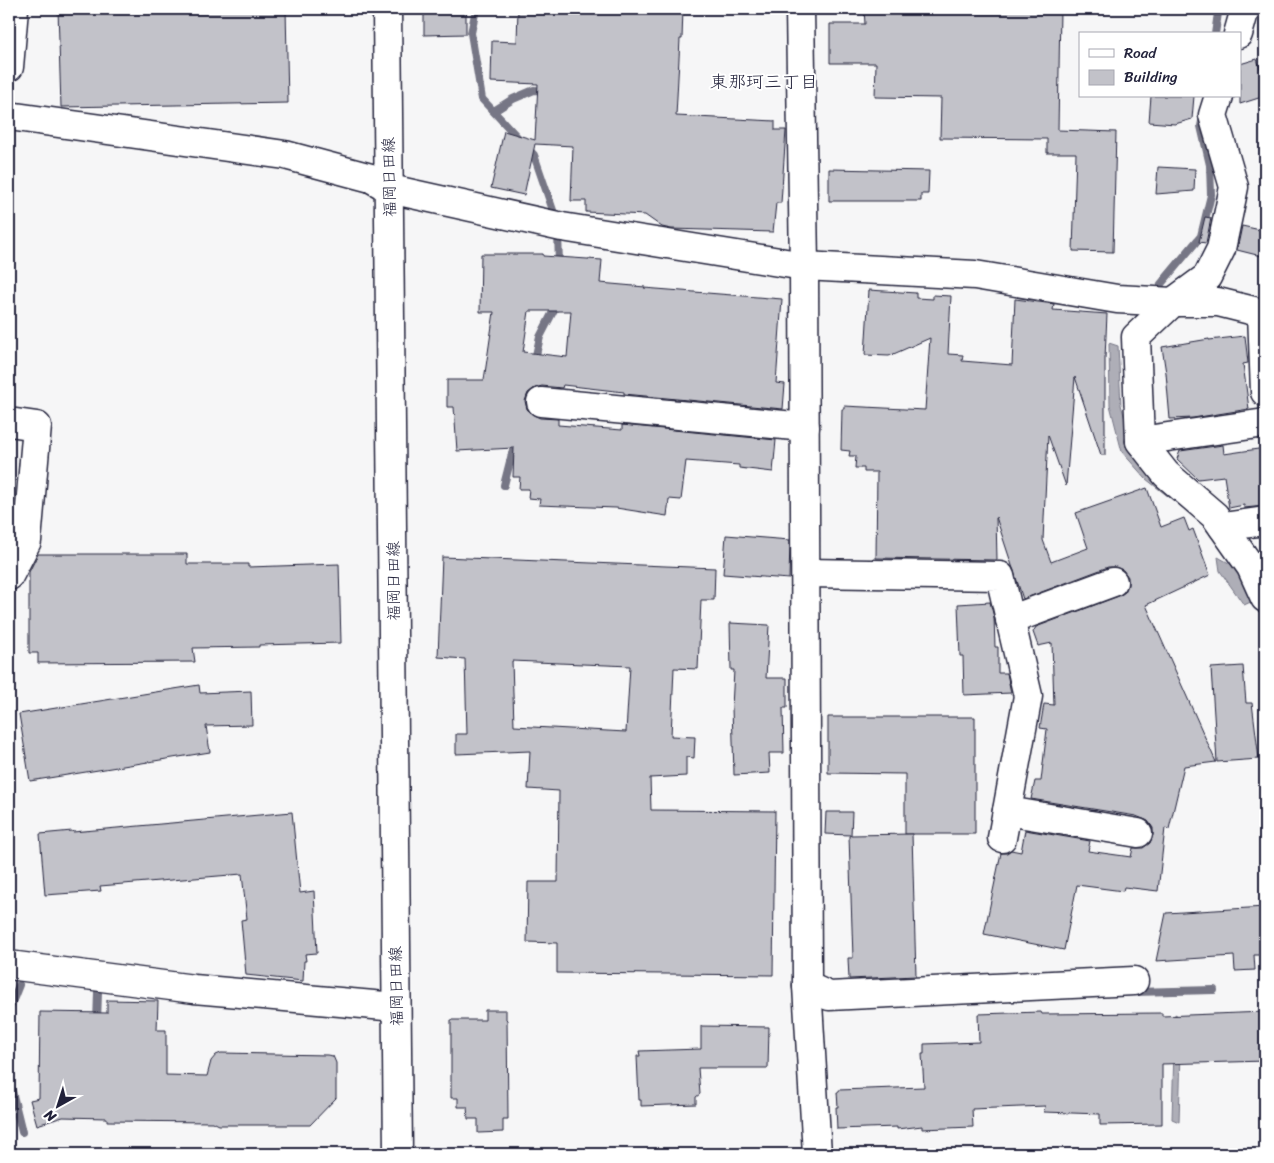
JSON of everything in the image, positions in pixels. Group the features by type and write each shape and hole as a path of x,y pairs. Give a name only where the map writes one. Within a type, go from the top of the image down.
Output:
{"street":[{"path":"9,67 14,9"},
{"name":"福岡日田線","path":"387,9 398,1154"},
{"path":"800,9 804,266 807,986 817,1154"},
{"path":"1239,32 1245,9"},
{"path":"1218,98 1213,115 1234,187 1221,249 1207,277 1173,302 1136,337 1140,441 1166,474 1215,516 1251,567 1265,598"},
{"path":"9,116 285,155 371,178 390,189 562,227 804,266 975,275 1118,299 1218,302 1262,313 1265,392"},
{"path":"541,402 805,427"},
{"path":"9,422 37,426 27,541 9,576"},
{"path":"1140,441 1265,422"},
{"path":"1224,528 1265,521"},
{"path":"806,574 1000,576 1028,696 1002,838"},
{"path":"1010,620 1113,582"},
{"path":"1007,811 1138,833"},
{"path":"9,965 194,989 396,1007"},
{"path":"807,986 829,996 1134,981"}],"shaded area":[{"path":"1109,343 1118,346 1121,405 1133,446 1129,452 1154,479 1184,500 1183,508 1146,479 1122,452 1110,405"},
{"path":"1218,557 1236,567 1253,601 1244,605 1220,571"},
{"path":"1175,1014 1182,1018 1179,1122 1172,1119"}],"building":[{"path":"58,9 286,9 288,103 61,107"},
{"path":"424,9 466,9 466,34 424,35"},
{"path":"518,9 683,9 676,116 775,121 775,130 786,130 781,203 776,203 773,232 671,229 662,227 645,215 586,212 586,201 571,201 573,146 535,144 524,195 491,188 504,131 535,140 538,84 491,82 492,41 517,42"},
{"path":"864,9 1060,9 1058,130 1116,132 1113,252 1073,251 1076,153 1047,153 1047,139 940,138 941,98 875,97 876,63 830,63 830,24 865,24"},
{"path":"1257,59 1265,83 1265,96 1240,104 1240,98 1242,98 1242,63"},
{"path":"1151,98 1194,98 1192,119 1175,124 1149,122"},
{"path":"1158,167 1195,169 1194,191 1156,194"},
{"path":"829,169 929,171 928,194 921,194 921,201 829,201"},
{"path":"1205,217 1211,218 1206,243 1199,242"},
{"path":"1242,226 1265,231 1265,257 1237,250"},
{"path":"481,254 543,254 543,256 602,260 600,283 782,299 776,383 785,384 783,409 624,394 624,392 563,385 562,388 542,386 535,388 528,393 525,401 527,409 532,414 540,418 558,419 558,425 622,430 622,425 776,440 773,472 739,468 739,465 686,461 681,500 669,499 667,516 616,508 539,505 540,499 528,498 529,489 519,489 520,477 513,477 514,448 457,451 454,407 447,407 447,380 484,380 494,312 480,312","holes":["529,311 571,311 567,357 523,352"]},
{"path":"869,290 916,293 916,298 933,299 933,295 951,296 948,354 963,355 962,361 1012,365 1015,299 1054,304 1053,310 1107,314 1105,455 1101,455 1075,377 1066,486 1048,435 1043,540 1051,562 1088,548 1076,513 1147,488 1161,527 1184,518 1189,531 1193,529 1210,575 1146,605 1216,762 1184,766 1169,829 1165,828 1158,891 1124,887 1123,891 1077,885 1064,950 984,934 1001,853 1007,853 1011,850 1021,852 1025,830 1090,841 1088,851 1131,857 1133,848 1143,848 1150,843 1153,828 1148,821 1136,816 1031,799 1035,781 1041,781 1047,729 1040,728 1044,704 1054,705 1052,643 1038,646 1033,632 1036,627 1119,596 1125,592 1128,585 1128,577 1123,570 1108,567 1023,599 996,517 997,560 876,558 877,472 864,472 864,468 855,468 856,456 849,456 850,451 841,450 842,409 844,409 844,406 925,410 930,338 889,356 865,355"},
{"path":"1245,336 1248,363 1243,364 1249,409 1193,418 1170,419 1162,347 1209,339"},
{"path":"1223,445 1224,454 1265,448 1265,470 1262,471 1265,506 1244,508 1244,505 1229,508 1224,476 1198,479 1177,459 1180,451"},
{"path":"726,535 790,540 789,579 723,574"},
{"path":"38,554 187,554 187,564 248,564 248,567 339,564 341,643 193,648 195,662 38,663 38,653 29,653 29,572"},
{"path":"442,557 715,568 714,600 701,600 698,669 674,668 671,736 695,737 694,758 686,757 686,776 650,778 651,810 775,811 773,975 557,973 557,943 527,942 528,882 558,882 559,791 528,789 530,751 456,754 456,734 467,734 465,659 438,657","holes":["512,661 630,666 626,732 514,726"]},
{"path":"990,602 994,617 995,647 998,647 998,673 1007,673 1011,693 964,695 963,656 960,656 958,604"},
{"path":"730,623 769,625 766,678 787,678 787,708 783,708 784,753 769,753 770,773 734,775 732,707 734,670 731,670"},
{"path":"1243,666 1246,703 1252,703 1259,759 1217,762 1211,668"},
{"path":"199,685 200,693 251,691 252,725 206,726 210,752 30,781 19,714"},
{"path":"828,717 975,717 975,834 905,834 905,774 828,773"},
{"path":"292,812 300,893 314,891 317,953 305,954 306,961 304,961 303,981 246,975 241,920 247,919 242,874 100,886 101,891 45,895 40,834"},
{"path":"826,812 852,812 851,835 825,834"},
{"path":"912,834 916,976 849,979 848,958 853,958 849,836"},
{"path":"1265,907 1265,955 1254,955 1255,970 1235,971 1234,956 1156,961 1166,913"},
{"path":"107,1000 158,1001 157,1030 166,1030 166,1075 207,1076 211,1061 216,1055 221,1053 327,1055 333,1056 336,1063 336,1098 310,1125 219,1125 213,1122 107,1121 107,1118 63,1117 37,1125 30,1100 39,1098 40,1012 107,1013"},
{"path":"485,1010 506,1010 508,1119 503,1119 503,1132 478,1133 478,1119 468,1119 467,1107 458,1107 458,1098 451,1098 451,1020 485,1020"},
{"path":"1041,1012 1042,1014 1162,1013 1162,1016 1265,1012 1265,1061 1162,1064 1162,1124 1100,1125 1100,1114 1044,1112 1045,1106 972,1109 973,1127 922,1129 922,1126 897,1129 897,1127 837,1129 836,1107 838,1107 837,1092 839,1090 924,1087 922,1054 924,1054 924,1044 979,1042 978,1014"},
{"path":"701,1026 769,1027 768,1068 698,1068 700,1094 696,1097 696,1104 641,1106 641,1100 639,1100 637,1056 640,1056 639,1051 701,1049"}],"waterway":[{"path":"476,9 471,33 482,99 534,155 556,219"},
{"path":"1215,32 1217,9"},
{"path":"494,111 513,99 534,90 547,91"},
{"path":"1161,284 1201,236 1211,195 1210,165 1201,126 1203,116"},
{"path":"558,230 559,266"},
{"path":"534,364 540,337 558,302"},
{"path":"504,485 516,438"},
{"path":"9,1010 19,985"},
{"path":"1134,992 1214,990"},
{"path":"97,1023 98,992"},
{"path":"9,1079 22,1132"}],"district":[{"name":"東那珂三丁目","path":"764,82"}]}
